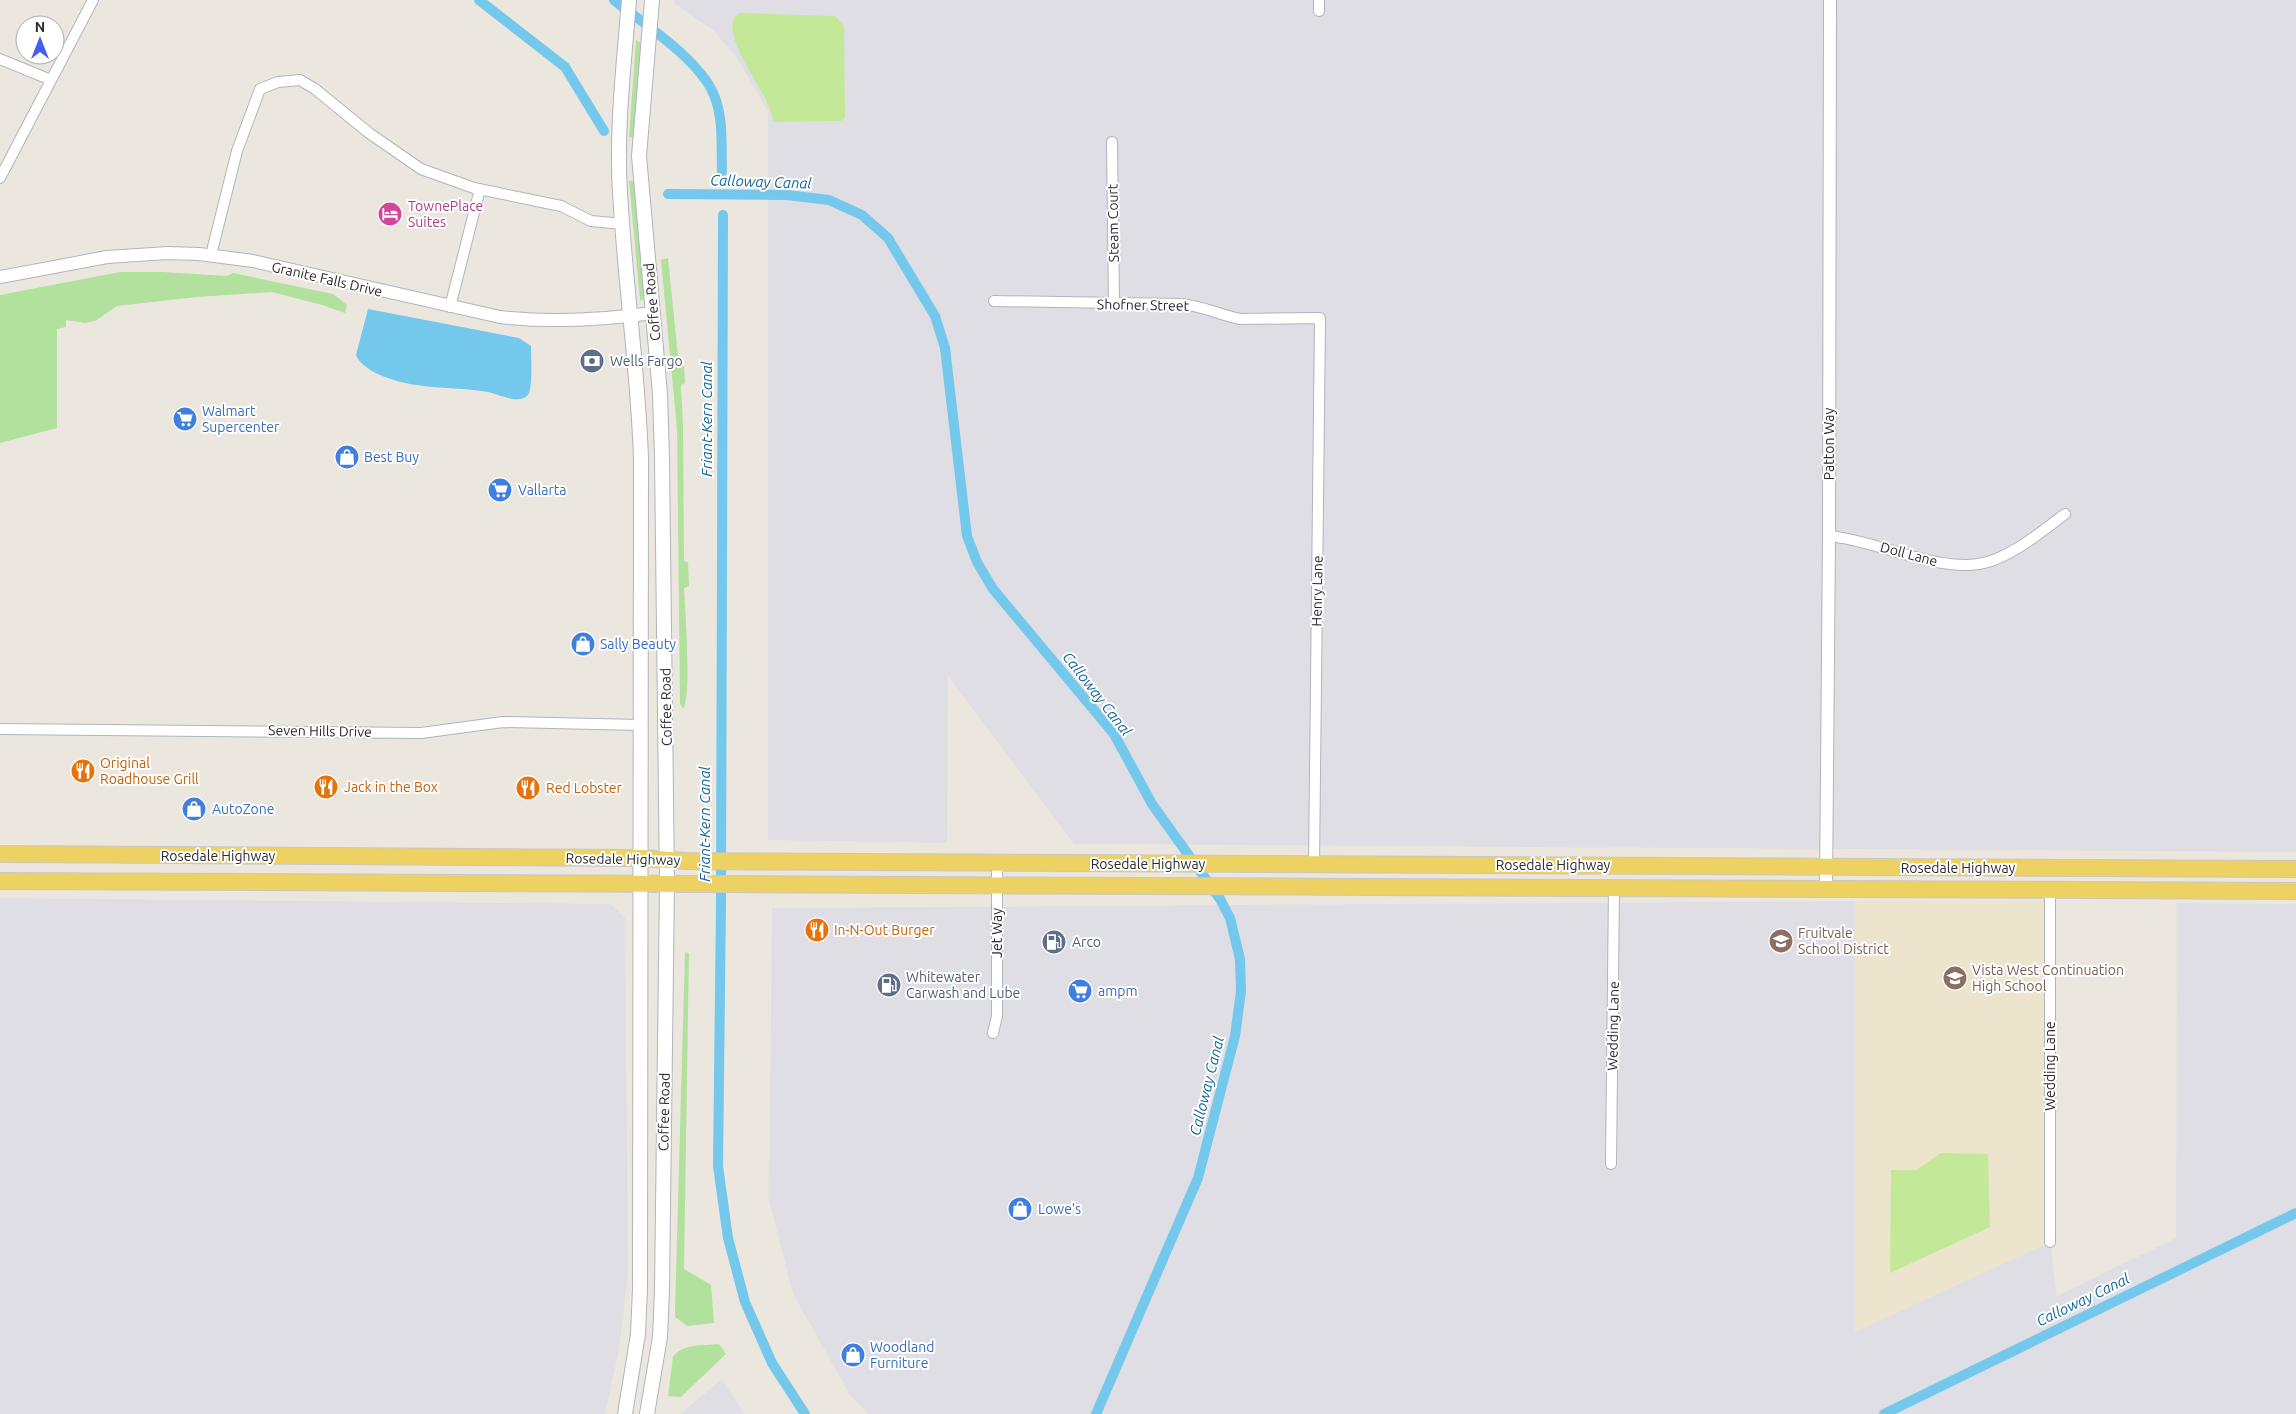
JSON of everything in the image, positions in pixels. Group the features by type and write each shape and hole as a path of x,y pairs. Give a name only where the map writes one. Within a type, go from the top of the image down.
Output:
{"main road":[{"name":"Coffee Road","path":"625,1414 638,1334 640,1289 641,458 639,397 620,192 620,98 629,0"},
{"name":"Coffee Road","path":"648,1414 660,1337 662,1290 667,883 660,394 639,156 651,3"},
{"name":"Rosedale Highway","path":"0,854 1181,864 1230,875 1314,886 2296,890"},
{"name":"Rosedale Highway","path":"0,881 1189,886 1230,875 1314,864 2296,869"},
{"path":"1314,886 1323,878 1340,874 1418,874 1438,865"},
{"path":"1941,889 1957,878 2033,878 2061,868"},
{"path":"2050,890 2066,878 2156,878 2180,869"},
{"path":"2270,890 2296,882"}],"street":[{"path":"0,178 93,0"},
{"path":"1319,0 1320,11"},
{"name":"Patton Way","path":"1826,888 1830,0"},
{"path":"0,59 51,80"},
{"path":"211,255 237,151 252,106 260,89 278,82 300,80 315,89 369,133 421,169 480,189 561,206 591,221 623,224"},
{"name":"Steam Court","path":"1112,142 1114,304"},
{"path":"450,307 480,189"},
{"name":"Granite Falls Drive","path":"0,277 107,256 168,252 211,255 253,261 500,317 530,320 586,321 653,314"},
{"name":"Shofner Street","path":"994,301 1189,304 1240,319 1320,318"},
{"name":"Henry Lane","path":"1314,864 1320,318"},
{"name":"Doll Lane","path":"1829,536 1847,538 1934,562 1962,565 1991,561 2030,540 2066,514"},
{"name":"Seven Hills Drive","path":"0,729 421,733 503,722 640,726"},
{"name":"Jet Way","path":"992,1033 997,1016 997,863"},
{"name":"Wedding Lane","path":"1612,1164 1614,887"},
{"name":"Wedding Lane","path":"2050,890 2050,1242"}],"shaded area":[{"path":"674,0 2296,0 2296,852 1074,844 948,676 947,843 768,840 768,111 735,55 713,30 674,3"},
{"path":"0,898 611,904 625,918 628,1273 619,1350 605,1414 0,1414"},
{"path":"1855,901 1855,1331 2050,1242 2057,1296 2176,1238 2177,903 2296,904 2296,1414 868,1414 850,1395 793,1294 769,1200 772,908"},
{"path":"1855,901 2047,901 2050,1242 1855,1332"},
{"path":"722,1379 744,1414 680,1414"}],"green space":[{"path":"739,13 835,16 844,26 845,118 841,121 773,122 764,96 746,65 733,35 733,22"},
{"path":"636,40 641,43 635,138 629,137"},
{"path":"629,181 635,181 645,293 642,301 640,300"},
{"path":"668,258 679,366 684,366 685,383 681,385 684,561 688,562 689,586 684,588 688,671 686,701 683,709 680,703 677,429 661,260"},
{"path":"120,272 163,272 227,276 233,273 333,294 347,305 345,313 272,292 197,297 117,306 95,321 85,323 66,320 66,327 57,329 57,428 0,443 0,295"},
{"path":"685,952 689,953 684,1269 711,1285 714,1323 687,1326 675,1317"},
{"path":"1941,1153 1988,1154 1990,1227 1890,1273 1891,1170 1916,1170"},
{"path":"719,1344 726,1354 681,1397 668,1396 673,1357 682,1349 688,1347"}],"water":[{"path":"368,309 519,338 531,346 531,379 528,395 524,398 514,399 477,390 422,386 375,373 363,365 356,355"}],"waterway":[{"name":"Calloway Canal","path":"479,0 565,67 604,131"},
{"name":"Friant-Kern Canal","path":"614,0 670,43 696,68 707,82 714,95 719,114 722,172"},
{"name":"Calloway Canal","path":"668,194 787,195 829,200 862,215 888,238 935,316 945,348 967,536 977,562 993,589 1114,734 1152,804 1220,899 1230,918 1240,959 1241,991 1235,1036 1198,1178 1096,1414"},
{"name":"Friant-Kern Canal","path":"723,215 721,903 718,1166 728,1238 745,1302 772,1363 805,1414"},
{"name":"Calloway Canal","path":"1884,1414 2296,1213"}],"place":[{"name":"TownePlace Suites","path":"390,214"},
{"name":"Wells Fargo","path":"592,361"},
{"name":"Walmart Supercenter","path":"185,419"},
{"name":"Best Buy","path":"347,457"},
{"name":"Vallarta","path":"500,490"},
{"name":"Sally Beauty","path":"583,644"},
{"name":"Original Roadhouse Grill","path":"83,771"},
{"name":"Jack in the Box","path":"326,787"},
{"name":"Red Lobster","path":"528,788"},
{"name":"AutoZone","path":"194,809"},
{"name":"In-N-Out Burger","path":"817,930"},
{"name":"Fruitvale School District","path":"1781,941"},
{"name":"Arco","path":"1054,942"},
{"name":"Vista West Continuation High School","path":"1955,978"},
{"name":"Whitewater Carwash and Lube","path":"889,985"},
{"name":"ampm","path":"1080,991"},
{"name":"Lowe's","path":"1020,1209"},
{"name":"Woodland Furniture","path":"853,1355"}]}
